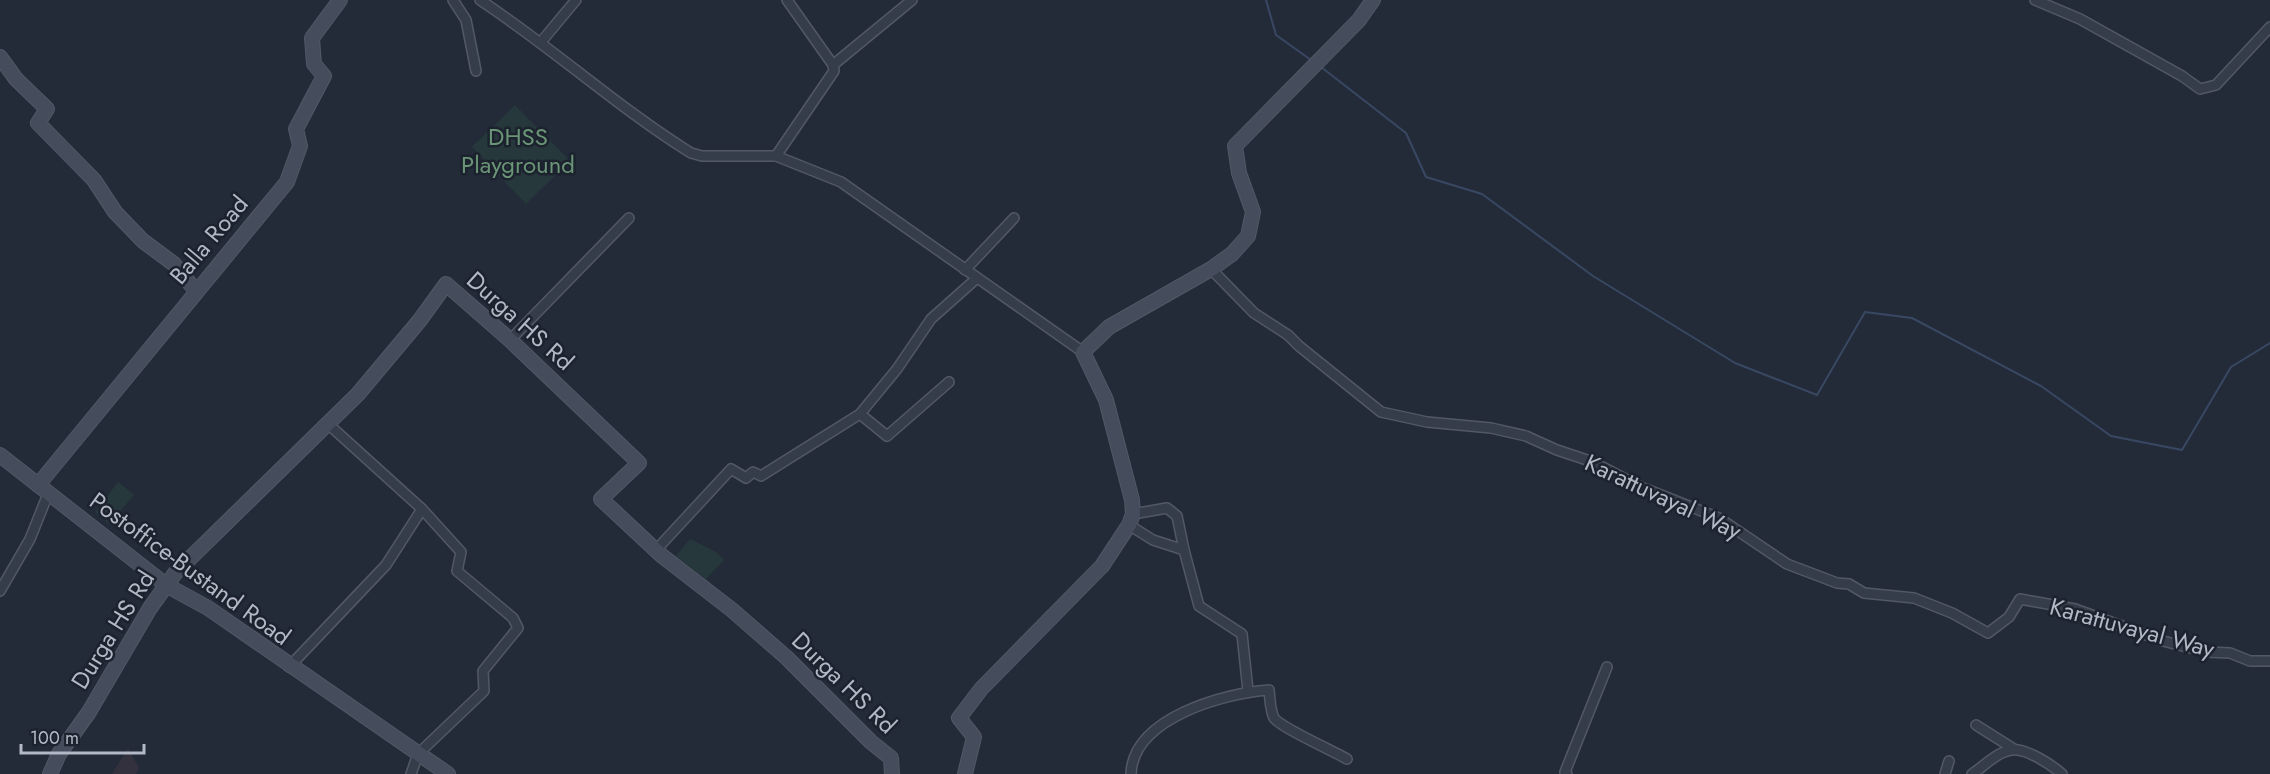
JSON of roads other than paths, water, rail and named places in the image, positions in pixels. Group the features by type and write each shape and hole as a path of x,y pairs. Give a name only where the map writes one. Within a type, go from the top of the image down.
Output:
{"street":[{"name":"Balla Road","path":"43,490 134,366 287,182 300,146 296,129 324,76 314,64 312,38 340,0"},
{"path":"453,0 466,20 476,71"},
{"path":"480,0 541,42 596,87 691,153 702,156 776,156 841,182 1083,352 1106,400 1132,500 1131,520 1113,545 1102,566 981,690 959,718 974,737 965,774"},
{"path":"541,42 576,0"},
{"path":"776,156 833,76 833,65 787,0"},
{"path":"833,65 912,0"},
{"path":"1083,352 1110,327 1233,254 1248,236 1253,212 1239,173 1235,146 1359,20 1373,0"},
{"path":"2035,0 2080,19 2182,76 2200,90 2216,85 2270,27"},
{"path":"0,57 16,79 47,109 38,123 94,180 115,213 143,241 174,264 196,291"},
{"path":"510,340 629,218"},
{"path":"965,270 1014,218"},
{"name":"Karattuvayal Way","path":"1211,269 1254,313 1261,315 1288,335 1381,412 1427,422 1491,428 1526,436 1557,450 1593,462 1641,487 1719,518 1787,564 1837,583 1849,584 1864,593 1882,597 1914,598 1952,613 1988,633 2009,617 2020,599 2075,609 2163,641 2206,652 2230,653 2250,661 2270,661"},
{"path":"656,550 731,470 746,478 753,472 761,476 860,414 897,369 931,319 977,278"},
{"name":"Durga HS Rd","path":"50,774 59,754 89,712 166,585 392,356 446,284 510,340 639,463 601,499 656,550 732,610 787,658 871,742 891,758 892,774"},
{"path":"860,414 887,436 949,382"},
{"path":"327,423 422,509 461,552 457,571 513,618 518,628 483,670 484,691 418,754 411,774"},
{"name":"Postoffice-Bustand Road","path":"0,455 166,585 208,608 289,667 448,774"},
{"path":"0,591 30,538 43,490"},
{"path":"1131,520 1167,508 1177,516 1198,606 1242,634 1248,692"},
{"path":"289,667 386,565 422,509"},
{"path":"1131,520 1153,540 1184,550"},
{"path":"1567,774 1565,772 1574,747 1607,667"},
{"path":"1131,774 1143,744 1174,715 1248,692 1269,690 1273,716 1282,727 1311,739 1347,759"},
{"path":"1976,725 2014,749 2050,763 2062,774"},
{"path":"1972,774 2004,752 2014,749"},
{"path":"1945,774 1949,761"}],"waterway":[{"path":"1266,0 1276,35 1311,60"},
{"path":"1321,67 1406,133 1426,177 1482,194 1593,276 1735,363 1817,395 1865,312 1912,318 2041,386 2111,436 2182,450 2231,367 2270,343"}],"park label":[{"name":"DHSS Playground","path":"518,151"}]}
